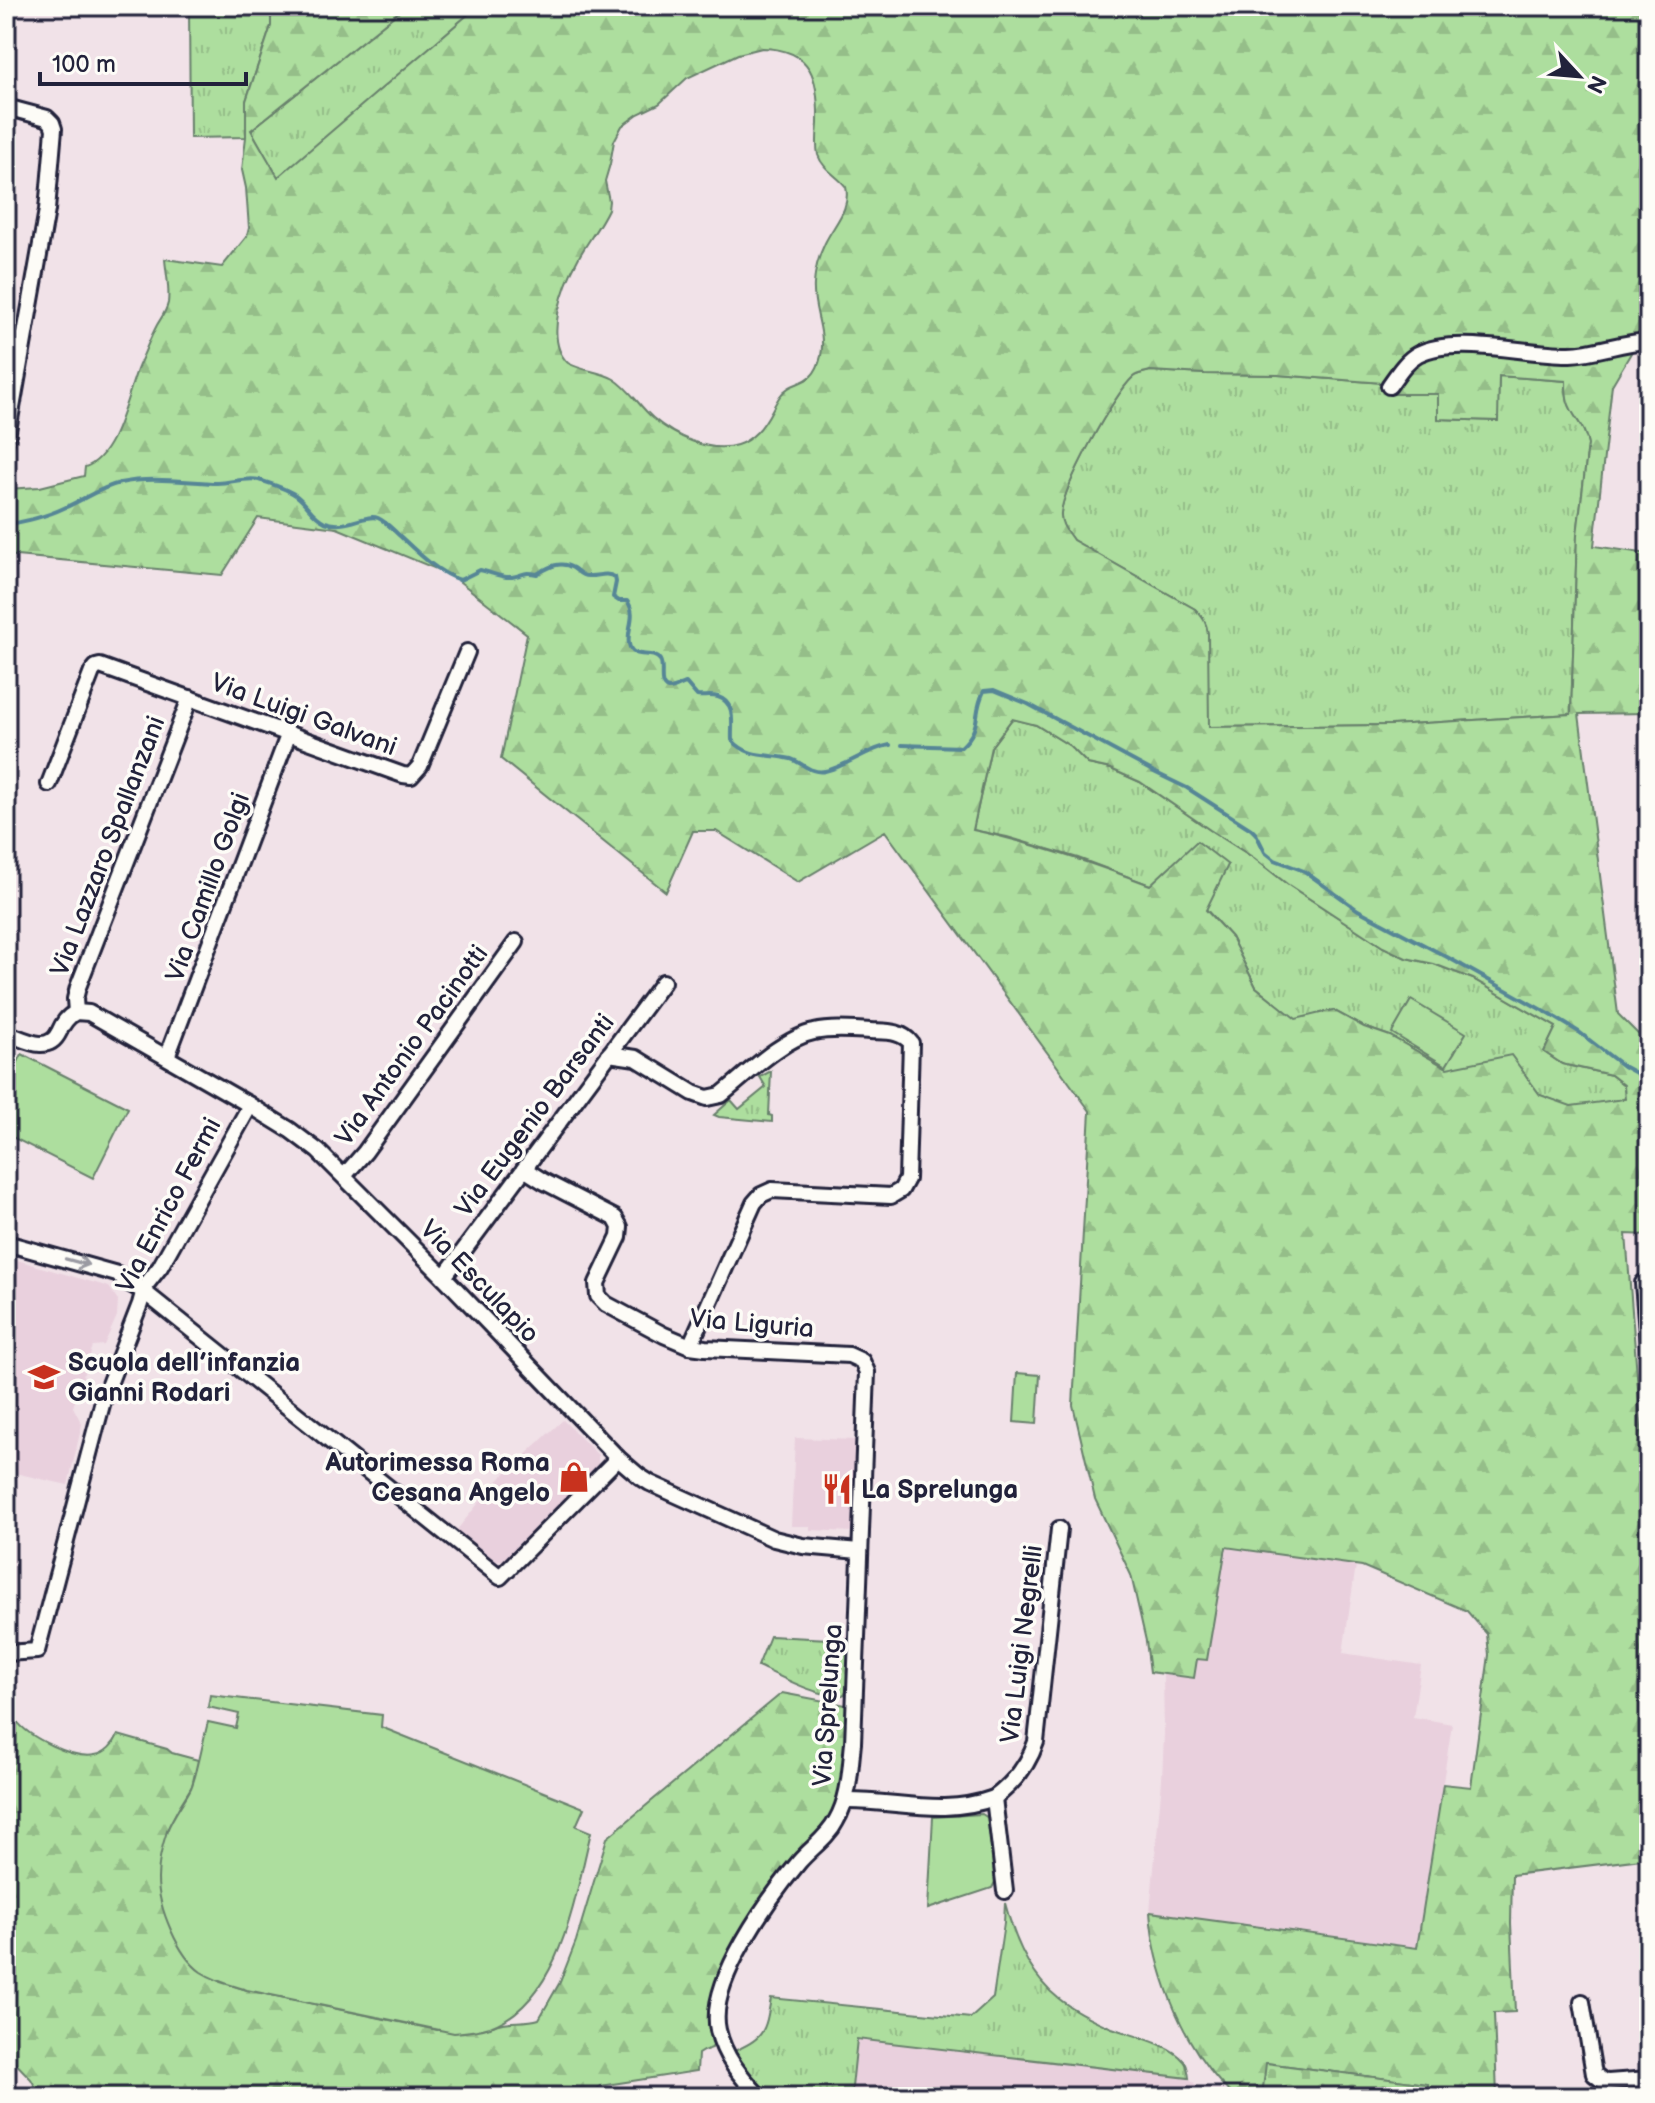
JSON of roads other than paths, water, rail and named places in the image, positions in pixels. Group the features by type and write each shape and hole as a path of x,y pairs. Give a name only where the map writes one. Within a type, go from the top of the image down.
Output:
{"street":[{"path":"6,107 47,118 54,131 47,210 6,442"},
{"path":"1389,386 1408,361 1429,350 1479,347 1577,354 1627,342 1649,341"},
{"name":"Via Luigi Galvani","path":"49,784 96,667 411,776 420,766 467,652"},
{"name":"Via Lazzaro Spallanzani","path":"76,1012 78,987 190,698"},
{"name":"Via Camillo Golgi","path":"167,1057 289,733"},
{"name":"Via Antonio Pacinotti","path":"344,1176 365,1152 516,942"},
{"name":"Via Eugenio Barsanti","path":"444,1277 663,982"},
{"path":"6,1033 39,1044 50,1044 66,1019 76,1012"},
{"name":"Via Esculapio","path":"76,1012 89,1013 297,1135 344,1176 618,1458 650,1483 774,1539 803,1546 859,1551"},
{"path":"609,1054 636,1058 693,1093 707,1098 721,1095 781,1047 815,1031 895,1033 911,1043 907,1179 901,1190 891,1196 772,1190 761,1195 754,1203 690,1346"},
{"name":"Via Enrico Fermi","path":"6,1653 37,1651 104,1397 143,1291 160,1267 247,1111 248,1104"},
{"name":"Via Liguria","path":"524,1169 619,1222 619,1237 596,1287 601,1301 690,1346 849,1355 862,1361"},
{"path":"6,1243 110,1270 143,1291 500,1577 618,1458"},
{"path":"1643,1283 1649,1355"},
{"name":"Via Sprelunga","path":"760,2097 729,2061 723,2046 717,2026 720,1993 734,1959 762,1913 796,1866 829,1832 845,1801 853,1743 868,1380 862,1361"},
{"name":"Via Luigi Negrelli","path":"994,1798 1020,1774 1036,1742 1059,1529"},
{"path":"845,1801 940,1809 977,1804 994,1798 1005,1891"},
{"path":"1582,2002 1594,2074 1608,2082 1649,2079"}],"waterway":[{"path":"6,525 50,514 120,483 144,480 217,483 259,480 294,494 325,522 341,524 378,518 429,562 460,580 480,570 512,577 537,574 559,565 568,566 585,576 605,574 615,577 613,597 627,601 632,612 631,649 660,660 665,687 670,689 686,683 697,696 715,696 724,700 731,709 732,740 746,751 791,759 820,772 890,745"},
{"path":"902,745 961,747 975,727 984,691 994,690 1028,704 1187,788 1251,829 1265,852 1275,860 1304,871 1358,910 1551,1015 1623,1066 1649,1080"}],"place":[{"name":"Scuola dell’infanzia Gianni Rodari","path":"44,1377"},
{"name":"Autorimessa Roma Cesana Angelo","path":"574,1477"},
{"name":"La Sprelunga","path":"837,1489"}]}
